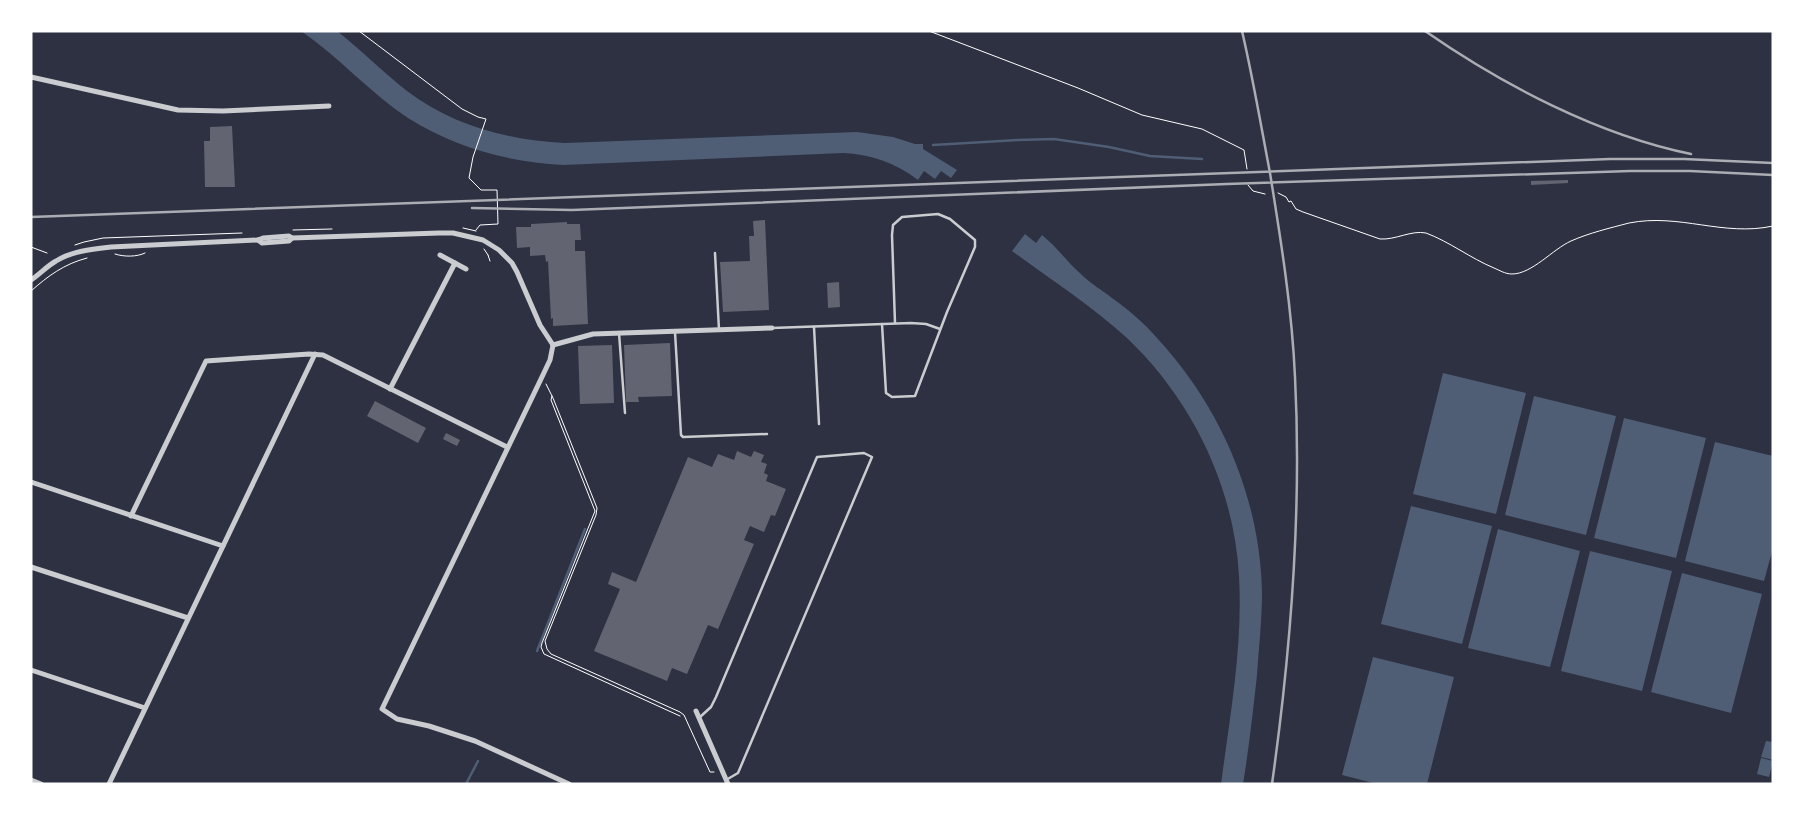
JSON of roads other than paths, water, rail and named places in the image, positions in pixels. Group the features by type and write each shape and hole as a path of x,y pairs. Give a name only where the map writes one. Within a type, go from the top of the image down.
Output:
{"street":[{"path":"31,77 178,110 223,111 329,106"},
{"path":"31,280 57,260 66,256 89,250 129,246 258,240 262,243 289,241 292,238 453,233 483,240 499,250 512,263 540,325 552,345 550,360 382,709 397,719 475,740 569,784"},
{"path":"440,255 466,269"},
{"path":"390,389 455,263"},
{"path":"552,345 593,334 772,328"},
{"path":"109,784 315,354"},
{"path":"131,516 206,361 323,355 507,447"},
{"path":"31,482 223,546"},
{"path":"31,567 188,618"},
{"path":"31,670 145,708"},
{"path":"696,711 727,782"},
{"path":"31,780 41,784"}],"lane":[{"path":"882,324 886,393 892,397 915,396 975,247 975,240 950,219 938,214 902,217 893,224 895,323"},
{"path":"715,252 719,330"},
{"path":"772,328 895,323 926,324 940,330"},
{"path":"814,326 819,424"},
{"path":"675,331 681,436 767,434"},
{"path":"620,333 625,413"},
{"path":"700,717 711,707 716,697 817,457 864,453 872,457 738,773 727,782"}],"water":[{"path":"301,31 337,31 398,84 425,103 462,122 522,139 565,143 857,132 893,137 915,144 923,144 923,149 957,170 951,178 941,171 935,179 924,171 918,180 882,160 863,155 843,153 563,165 502,157 445,138 408,118 381,98"},
{"path":"1025,234 1036,243 1042,235 1085,278 1130,312 1152,332 1180,365 1200,394 1218,424 1233,456 1254,522 1260,557 1262,592 1257,675 1243,784 1221,784 1235,680 1240,602 1235,542 1229,510 1219,477 1206,446 1190,417 1150,362 1127,338 1100,315 1012,251"},
{"path":"1443,373 1526,393 1496,514 1413,494"},
{"path":"1534,396 1616,416 1586,535 1505,515"},
{"path":"1624,418 1706,438 1676,558 1594,538"},
{"path":"1715,442 1773,456 1773,548 1764,581 1685,561"},
{"path":"1411,506 1492,526 1462,644 1381,624"},
{"path":"1498,529 1580,551 1550,667 1468,648"},
{"path":"1590,551 1672,571 1642,691 1561,671"},
{"path":"1682,573 1762,594 1731,713 1651,692"},
{"path":"1373,657 1454,677 1427,784 1377,784 1342,775"},
{"path":"1766,741 1773,742 1773,760 1761,757"},
{"path":"1761,758 1773,761 1769,777 1757,774"}],"waterway":[{"path":"933,145 1054,139 1109,147 1150,156 1202,159"},
{"path":"537,651 585,529"},
{"path":"466,784 478,761"}],"railway":[{"path":"1242,31 1278,224 1289,300 1295,377 1297,428 1296,530 1285,683 1272,784"},
{"path":"1425,31 1486,70 1552,106 1621,134 1691,154"},
{"path":"31,217 1610,159 1684,159 1773,163"},
{"path":"472,208 572,210 1227,184 1630,171 1690,171 1773,175"}]}
